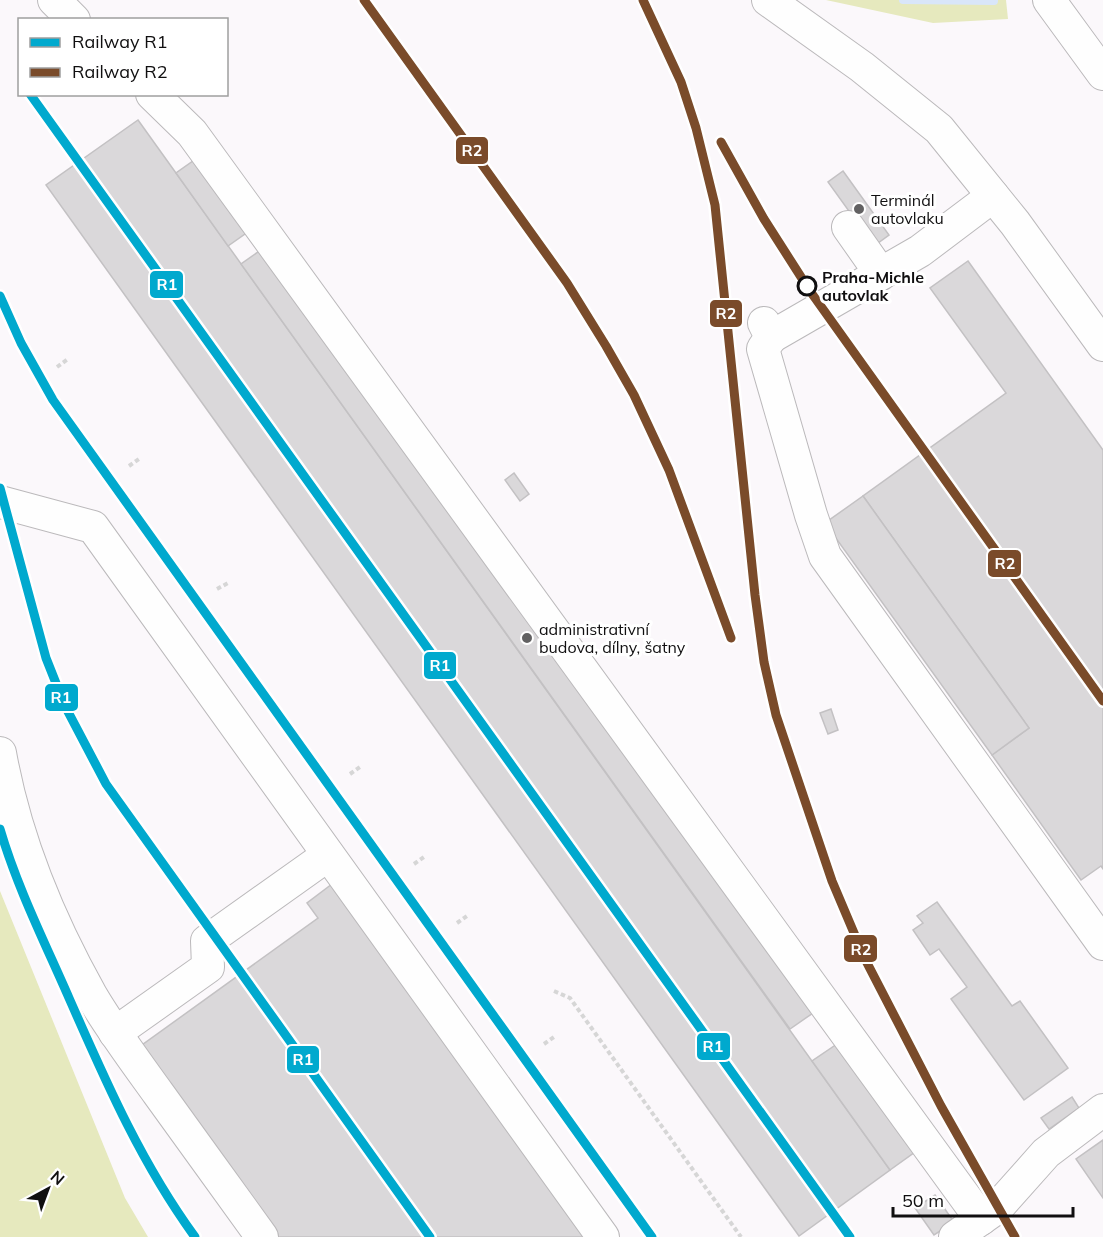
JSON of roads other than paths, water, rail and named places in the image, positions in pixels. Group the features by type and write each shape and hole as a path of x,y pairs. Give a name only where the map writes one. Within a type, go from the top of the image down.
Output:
{"lane":[{"path":"54,0 72,18"},
{"path":"768,0 862,67 939,129 993,196 1103,345"},
{"path":"1049,0 1103,74"},
{"path":"154,96 192,134 981,1219"},
{"path":"993,196 920,251 881,274 767,330 763,349 825,556 1103,944"},
{"path":"855,238 881,274"},
{"path":"0,502 93,527 603,1237"},
{"path":"0,753 12,812 42,892 91,995 262,1237"},
{"path":"115,1032 208,967 207,941 328,855"},
{"path":"955,1237 1004,1202 1046,1153 1103,1110"}],"waterway":[{"path":"903,0 994,1"}],"rail line":[{"name":"R2","path":"364,0 567,283 606,346 634,395 669,470 731,638"},
{"name":"R2","path":"643,0 681,82 696,128 715,205 755,595 764,662 776,715 832,881 865,959 941,1106 1015,1237"},
{"name":"R1","path":"31,96 850,1237"},
{"name":"R2","path":"721,142 764,219 810,291 1103,701"},
{"name":"R1","path":"0,296 21,343 53,400 652,1237"},
{"name":"R1","path":"0,488 46,658 65,706 106,784 430,1237"},
{"name":"R1","path":"0,829 32,915 111,1091 141,1151 195,1237"}],"place":[{"name":"Terminál autovlaku","path":"859,209"},
{"name":"Praha-Michle autovlak","path":"807,286"},
{"name":"administrativní budova, dílny, šatny","path":"527,638"}]}
